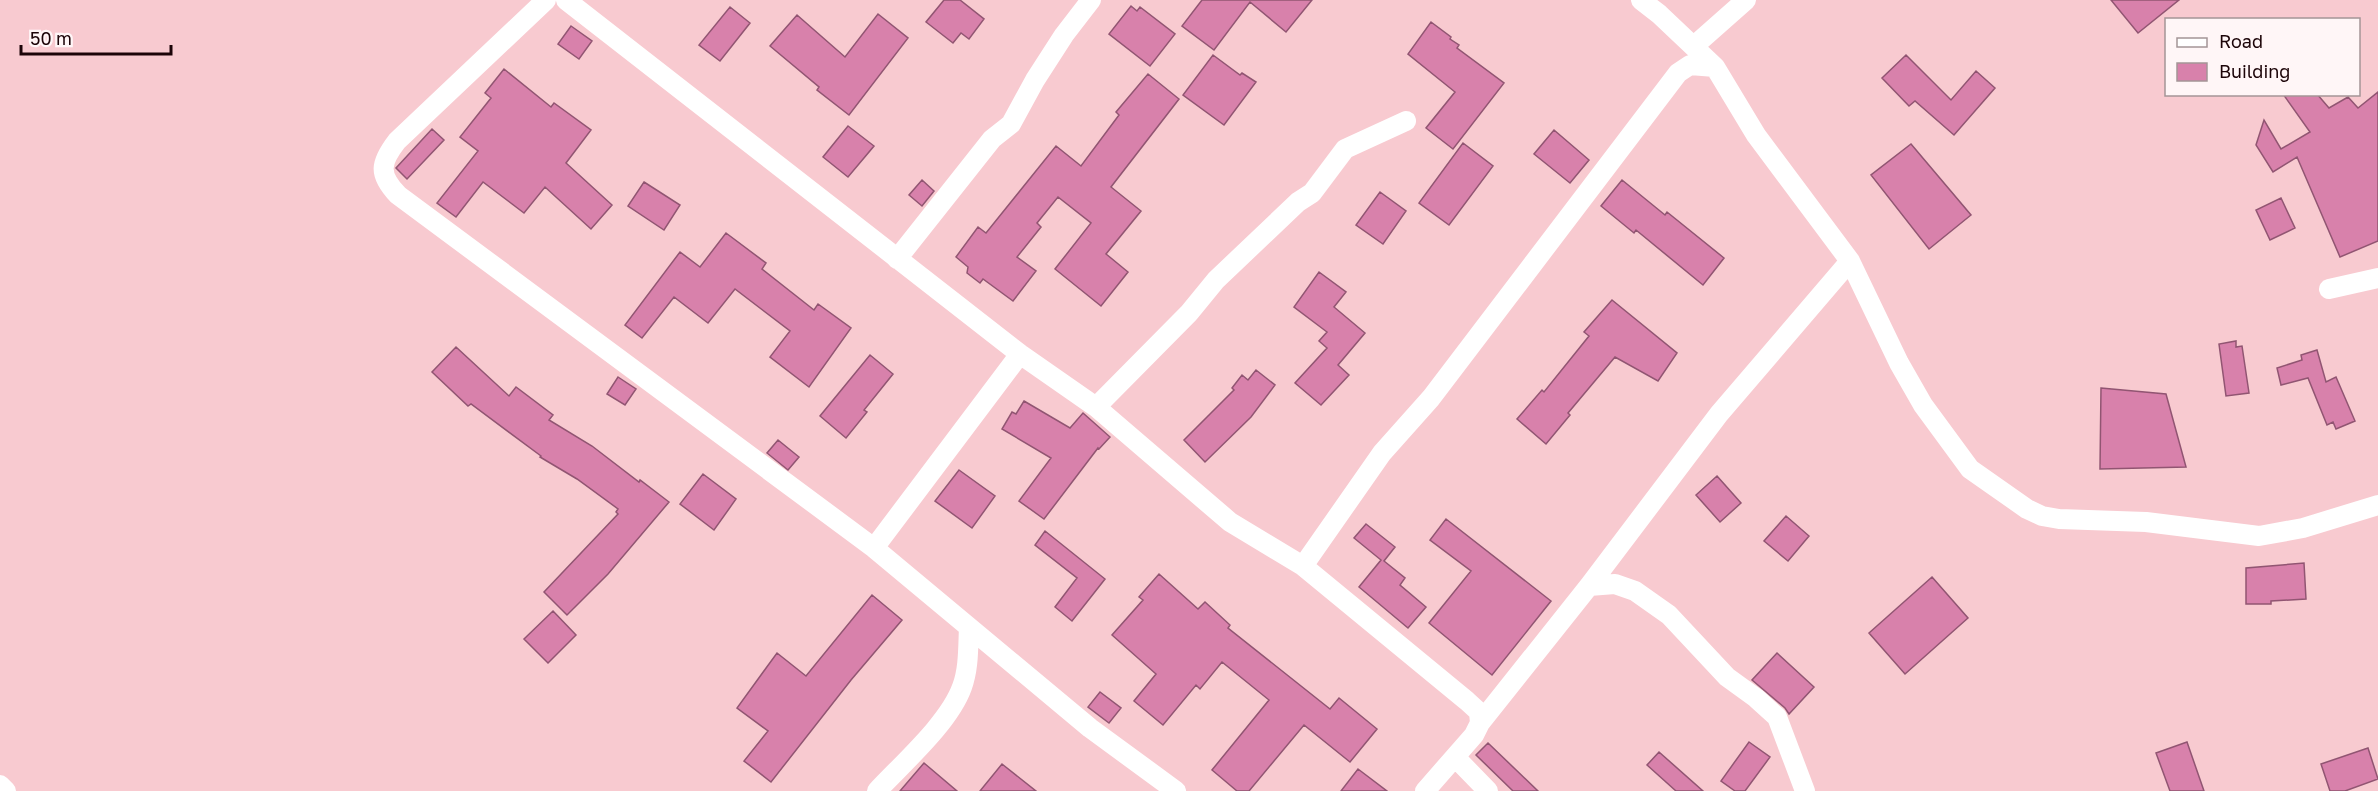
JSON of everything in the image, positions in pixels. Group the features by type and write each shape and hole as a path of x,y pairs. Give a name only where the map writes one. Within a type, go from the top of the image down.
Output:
{"street":[{"path":"546,0 397,141 386,155 383,169 386,182 407,202 874,548 1090,728 1176,791"},
{"path":"566,0 1020,354 1096,407 1230,522 1303,566 1467,701 1479,712 1480,723"},
{"path":"897,259 992,139 1011,124 1035,80 1064,35 1091,0"},
{"path":"1641,0 1715,67 1756,135 1850,261 1899,363 1923,405 1964,461 1979,476 2027,509 2042,516 2146,522 2259,536 2303,528 2378,505"},
{"path":"1694,46 1746,0"},
{"path":"1303,566 1382,453 1431,398 1678,73 1690,65 1715,67"},
{"path":"1096,407 1189,313 1216,280 1298,202 1312,193 1345,149 1406,121"},
{"path":"1425,791 1474,735 1480,723 1589,586 1719,414 1850,261"},
{"path":"2329,289 2378,278"},
{"path":"874,548 1020,354"},
{"path":"1589,586 1615,584 1635,591 1669,615 1727,677 1777,717 1805,791"},
{"path":"877,791 947,716 962,688 967,667 969,627"},
{"path":"1455,757 1488,791"},
{"path":"0,785 6,791"}],"building":[{"path":"944,0 960,0 984,19 969,39 961,33 953,43 926,22"},
{"path":"1202,0 1312,0 1286,32 1250,2 1214,50 1182,26"},
{"path":"2111,0 2179,0 2138,33"},
{"path":"1131,6 1137,11 1140,7 1175,34 1150,66 1109,34"},
{"path":"730,7 750,23 720,61 699,45"},
{"path":"878,14 908,38 849,115 817,90 819,87 770,46 797,15 845,57"},
{"path":"1431,22 1459,45 1457,48 1504,83 1453,149 1426,128 1455,92 1408,54"},
{"path":"571,26 592,41 579,59 558,44"},
{"path":"1213,55 1240,75 1242,73 1256,82 1224,125 1183,95"},
{"path":"1906,55 1951,100 1976,71 1995,88 1954,135 1915,101 1909,106 1882,78"},
{"path":"504,69 551,107 554,103 591,130 566,163 612,205 591,229 545,187 524,213 483,182 456,217 437,203 478,151 460,137 491,98 485,93"},
{"path":"1148,74 1179,99 1111,187 1141,211 1106,254 1128,272 1101,306 1055,269 1091,223 1058,197 1037,223 1041,227 1017,257 1036,271 1013,301 983,279 980,283 967,273 968,267 956,257 978,227 986,233 1056,146 1081,166 1119,115 1116,112"},
{"path":"2378,92 2378,241 2340,257 2297,157 2273,172 2256,145 2264,120 2281,149 2310,132 2284,96 2319,96 2329,108 2348,97 2358,108"},
{"path":"848,126 874,146 848,177 823,157"},
{"path":"432,129 444,140 407,179 396,168"},
{"path":"1554,130 1589,160 1570,183 1534,154"},
{"path":"1463,143 1493,166 1449,225 1419,203"},
{"path":"1911,144 1971,215 1929,249 1871,175"},
{"path":"922,180 934,191 922,206 909,195"},
{"path":"1622,180 1665,215 1667,212 1724,258 1703,285 1636,230 1634,233 1601,206"},
{"path":"644,182 680,205 664,230 628,206"},
{"path":"1380,192 1406,211 1383,244 1356,225"},
{"path":"2281,198 2295,228 2270,240 2256,210"},
{"path":"726,233 766,263 762,269 814,310 818,304 851,328 809,387 770,357 790,331 735,289 708,323 674,297 642,338 625,325 680,252 700,267"},
{"path":"1319,272 1346,292 1334,307 1365,333 1338,365 1349,375 1321,405 1295,383 1327,348 1319,341 1327,332 1294,307"},
{"path":"1612,300 1677,353 1658,381 1615,357 1568,413 1570,415 1546,444 1517,419 1542,390 1544,392 1589,336 1584,332"},
{"path":"2236,341 2236,347 2242,346 2249,393 2226,396 2219,344"},
{"path":"456,347 509,396 516,387 553,415 549,420 592,446 669,502 608,574 567,615 544,592 618,514 616,512 618,509 577,479 540,457 471,404 468,406 432,372"},
{"path":"2317,350 2326,382 2336,377 2355,421 2336,429 2333,422 2327,425 2308,378 2281,385 2277,368 2302,360 2301,355"},
{"path":"870,355 893,374 864,410 867,412 846,438 820,416"},
{"path":"1256,370 1275,385 1251,417 1205,462 1184,440 1234,390 1232,388 1242,375 1248,380"},
{"path":"618,377 636,389 625,405 607,394"},
{"path":"2101,388 2166,394 2186,467 2100,469"},
{"path":"1024,401 1070,428 1083,413 1110,437 1098,448 1044,519 1019,501 1051,458 1002,429 1012,412 1016,414"},
{"path":"778,440 799,457 788,470 767,453"},
{"path":"959,470 995,496 972,528 935,501"},
{"path":"703,474 736,499 714,530 680,504"},
{"path":"1717,476 1741,503 1720,522 1696,495"},
{"path":"1786,516 1809,536 1788,561 1764,541"},
{"path":"1446,519 1551,601 1492,675 1429,623 1471,571 1430,540"},
{"path":"1366,524 1395,547 1384,561 1405,578 1400,585 1426,607 1408,628 1359,587 1381,560 1354,538"},
{"path":"1045,531 1105,579 1072,621 1055,607 1077,578 1035,545"},
{"path":"2304,563 2306,599 2271,601 2271,604 2246,604 2246,568"},
{"path":"1159,574 1198,609 1205,602 1230,625 1228,628 1330,709 1339,698 1377,729 1350,762 1304,725 1249,791 1237,791 1212,770 1269,700 1222,662 1200,689 1196,685 1163,725 1134,701 1156,674 1112,635 1143,600 1139,597"},
{"path":"1932,577 1968,618 1905,674 1869,633"},
{"path":"872,595 902,620 851,680 771,782 744,761 768,731 737,708 777,653 806,676"},
{"path":"553,611 576,635 548,663 524,639"},
{"path":"1777,653 1814,687 1789,714 1752,680"},
{"path":"1100,692 1121,708 1109,723 1088,707"},
{"path":"1749,742 1770,757 1745,791 1735,791 1721,781"},
{"path":"2187,742 2204,791 2170,791 2156,753"},
{"path":"1488,743 1538,791 1513,791 1476,755"},
{"path":"2368,748 2378,779 2345,791 2330,791 2321,764"},
{"path":"1659,752 1703,791 1676,791 1647,765"},
{"path":"924,763 957,791 900,791"},
{"path":"1002,764 1036,791 980,791"},
{"path":"1358,769 1387,791 1341,791"}]}
